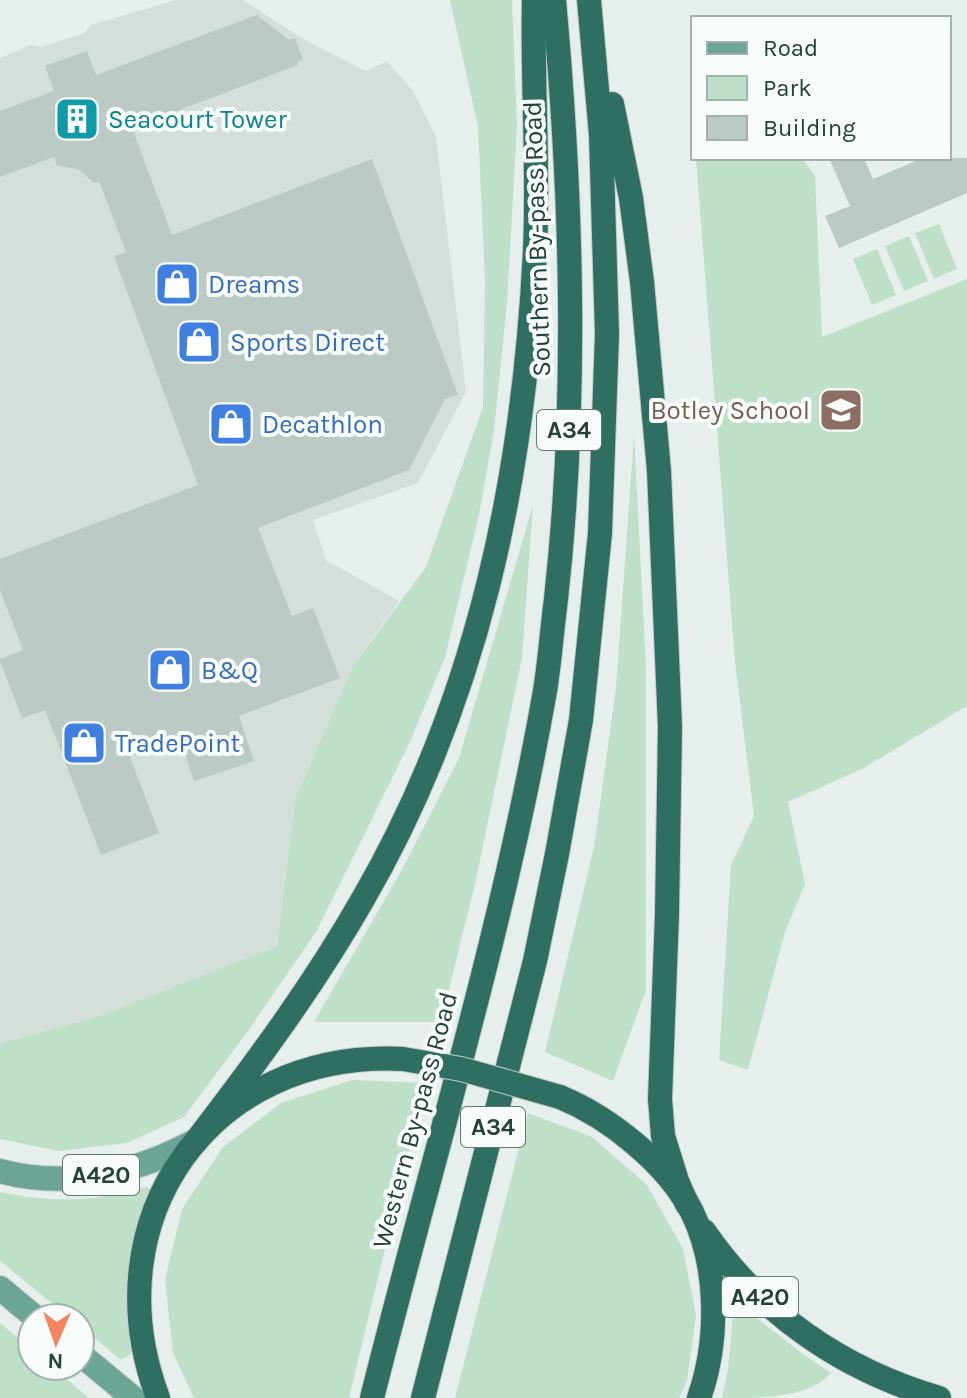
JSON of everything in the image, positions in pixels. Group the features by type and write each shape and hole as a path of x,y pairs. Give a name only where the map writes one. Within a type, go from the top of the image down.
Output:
{"highway":[{"path":"158,1398 139,1326 139,1277 154,1211 179,1164 287,1020 365,897 401,829 457,696 492,578 516,452 530,324 537,179 534,0"},
{"name":"Southern By-pass Road","path":"512,856 546,688 563,540 569,447 565,148 554,0"},
{"path":"590,0 631,198 659,471 670,727 660,1099 668,1156 690,1209 709,1268 713,1317 707,1369 699,1398"},
{"name":"A34","path":"423,1398 535,961 581,720 591,637 605,451 606,239 590,0"},
{"name":"Western By-pass Road","path":"372,1398 512,856"},
{"path":"199,1138 241,1099 286,1076 319,1065 354,1059 403,1059 461,1069 560,1097 590,1110 630,1140 662,1171 690,1209"},
{"name":"A420","path":"690,1209 746,1283 797,1329 854,1366 939,1398"}],"main road":[{"name":"A420","path":"0,1171 34,1178 85,1178 156,1160 199,1138"},
{"path":"0,1288 17,1302"},
{"path":"96,1367 133,1398"}],"shaded area":[{"path":"176,0 243,0 303,39 366,71 387,61 413,91 436,137 466,392 418,483 313,520 326,560 399,601 353,666 295,799 277,946 97,1017 0,1043 0,58 31,45 41,47 84,33 91,25"}],"green space":[{"path":"450,0 512,0 517,125 507,303 494,431 479,515 445,657 410,742 316,932 184,1117 127,1143 59,1151 0,1139 0,1043 97,1017 277,946 295,799 353,666 426,567 483,407 485,279 478,127"},
{"name":"Botley School","path":"696,160 803,160 815,176 822,337 967,279 967,706 864,768 788,802 805,884 785,932 748,1070 719,1060 731,865 754,816 735,662"},
{"path":"939,224 957,269 934,279 915,233"},
{"path":"909,236 928,281 904,291 885,246"},
{"path":"877,249 896,295 872,305 853,259"},
{"path":"634,435 646,667 646,990 613,1081 545,1052 594,847 616,688"},
{"path":"533,505 522,658 475,884 441,1022 314,1022 404,866 459,758"},
{"path":"352,1080 425,1083 349,1398 194,1398 173,1353 165,1280 182,1209 223,1147 281,1103"},
{"path":"528,1113 592,1137 647,1185 683,1249 696,1315 687,1381 679,1398 455,1398"},
{"path":"146,1187 153,1192 138,1234 130,1271 128,1309 131,1354 121,1360 96,1339 96,1302 50,1302 0,1261 0,1192 38,1198 108,1196"},
{"path":"741,1306 831,1373 822,1381 797,1392 767,1397 722,1398 733,1315 735,1309"},
{"path":"0,1323 16,1336 16,1382 70,1382 89,1398 0,1398"}],"building":[{"path":"257,15 289,40 295,38 303,60 297,62 298,65 132,128 172,235 372,159 458,395 445,399 409,470 258,528 292,616 313,608 340,678 239,716 254,761 194,781 180,739 130,757 159,833 101,855 45,710 22,718 0,661 23,650 0,590 0,559 198,485 114,256 126,252 99,181 94,183 78,169 57,166 54,157 0,177 0,111 54,91 45,66 87,51 96,75"},
{"path":"967,158 967,193 839,248 825,216 850,206 830,160 865,160 873,179 918,160"}],"place":[{"name":"Seacourt Tower","path":"77,119"},
{"name":"Dreams","path":"177,284"},
{"name":"Sports Direct","path":"199,342"},
{"name":"Botley School","path":"841,410"},
{"name":"Decathlon","path":"231,424"},
{"name":"B&Q","path":"170,670"},
{"name":"TradePoint","path":"84,743"}]}
